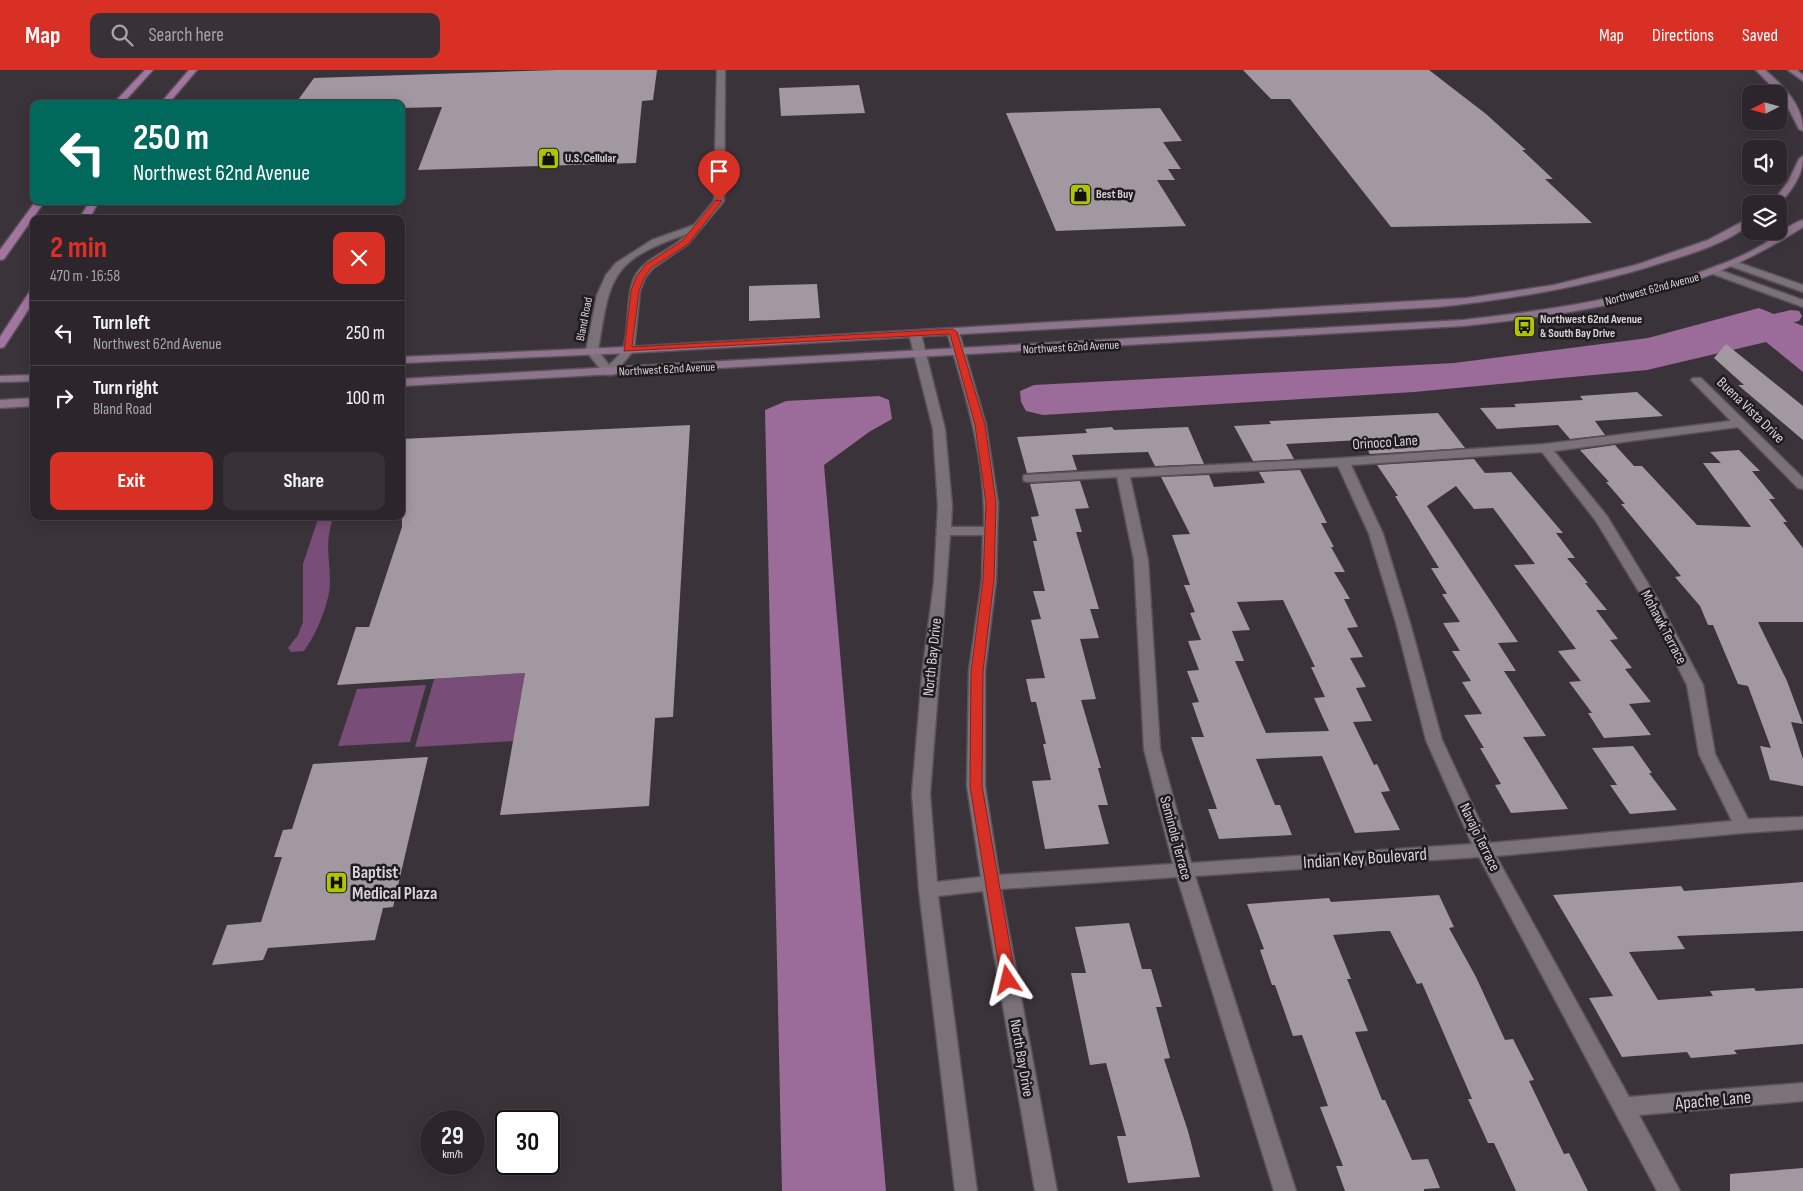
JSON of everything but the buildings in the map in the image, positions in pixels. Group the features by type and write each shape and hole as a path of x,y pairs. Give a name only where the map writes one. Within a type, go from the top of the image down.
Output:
{"main road":[{"path":"121,100 149,70"},
{"path":"167,100 193,70"},
{"path":"0,257 30,216"},
{"path":"0,345 30,299"}],"street":[{"name":"Bland Road","path":"628,350 635,291 640,277 648,267 685,242 695,228 709,216 719,201 720,70"},
{"path":"1760,70 1784,91 1799,116 1803,129"},
{"path":"1792,70 1803,79"},
{"path":"1782,195 1792,183 1803,159"},
{"name":"Northwest 62nd Avenue","path":"405,383 609,373 1464,323 1549,312 1615,300 1714,271 1734,264 1764,249 1803,223"},
{"name":"Northwest 62nd Avenue","path":"405,360 628,350 1351,310 1483,299 1611,276 1694,249 1742,225"},
{"name":"Bland Road","path":"609,373 592,351 604,289 610,277 619,266 638,252 669,236 695,228"},
{"path":"1734,264 1803,289"},
{"path":"1714,271 1803,304"},
{"name":"North Bay Drive","path":"953,332 980,425 991,503 989,580 977,671 976,786 991,883 1046,1191"},
{"name":"North Bay Drive","path":"915,334 939,429 945,506 941,582 930,675 921,794 928,890 966,1191"},
{"path":"609,373 628,350"},
{"path":"0,379 30,378"},
{"name":"Buena Vista Drive","path":"1697,380 1803,485"},
{"path":"0,404 30,402"},
{"name":"Orinoco Lane","path":"1029,478 1342,462 1545,448 1742,423"},
{"name":"Mohawk Terrace","path":"1545,448 1602,519 1651,600 1695,685 1707,754 1743,826"},
{"name":"Navajo Terrace","path":"1342,462 1376,534 1403,623 1434,740 1484,850 1622,1108 1669,1191"},
{"name":"Seminole Terrace","path":"1123,473 1141,560 1152,749 1184,870 1285,1191"},
{"path":"944,531 990,531"},
{"name":"Indian Key Boulevard","path":"928,890 991,883 1484,850 1743,826 1803,823"},
{"name":"Apache Lane","path":"1622,1108 1803,1092"}],"shaded area":[{"path":"1759,308 1803,326 1803,372 1766,342 1647,370 1414,392 1043,415 1026,411 1021,402 1020,391 1034,385 1454,363 1648,338"},
{"path":"879,396 889,400 892,419 869,432 824,465 886,1191 782,1191 765,410 786,401"},
{"path":"318,520 333,520 328,541 330,582 328,599 318,627 309,644 304,651 291,652 288,648 298,635 303,622 303,564"},
{"path":"525,673 513,741 415,747 434,679"},
{"path":"426,685 410,742 338,746 357,689"}],"waterway":[{"path":"1743,328 1791,316"}],"place":[{"name":"U.S. Cellular","path":"549,158"},
{"name":"Best Buy","path":"1080,194"},
{"name":"Northwest 62nd Avenue & South Bay Drive","path":"1524,326"},
{"name":"Baptist Medical Plaza","path":"336,882"}],"route":[{"path":"719,201 709,216 695,228 685,242 648,267 640,277 635,291 628,350 953,332 980,425 991,503 989,580 977,671 976,786 1008,980"}]}
